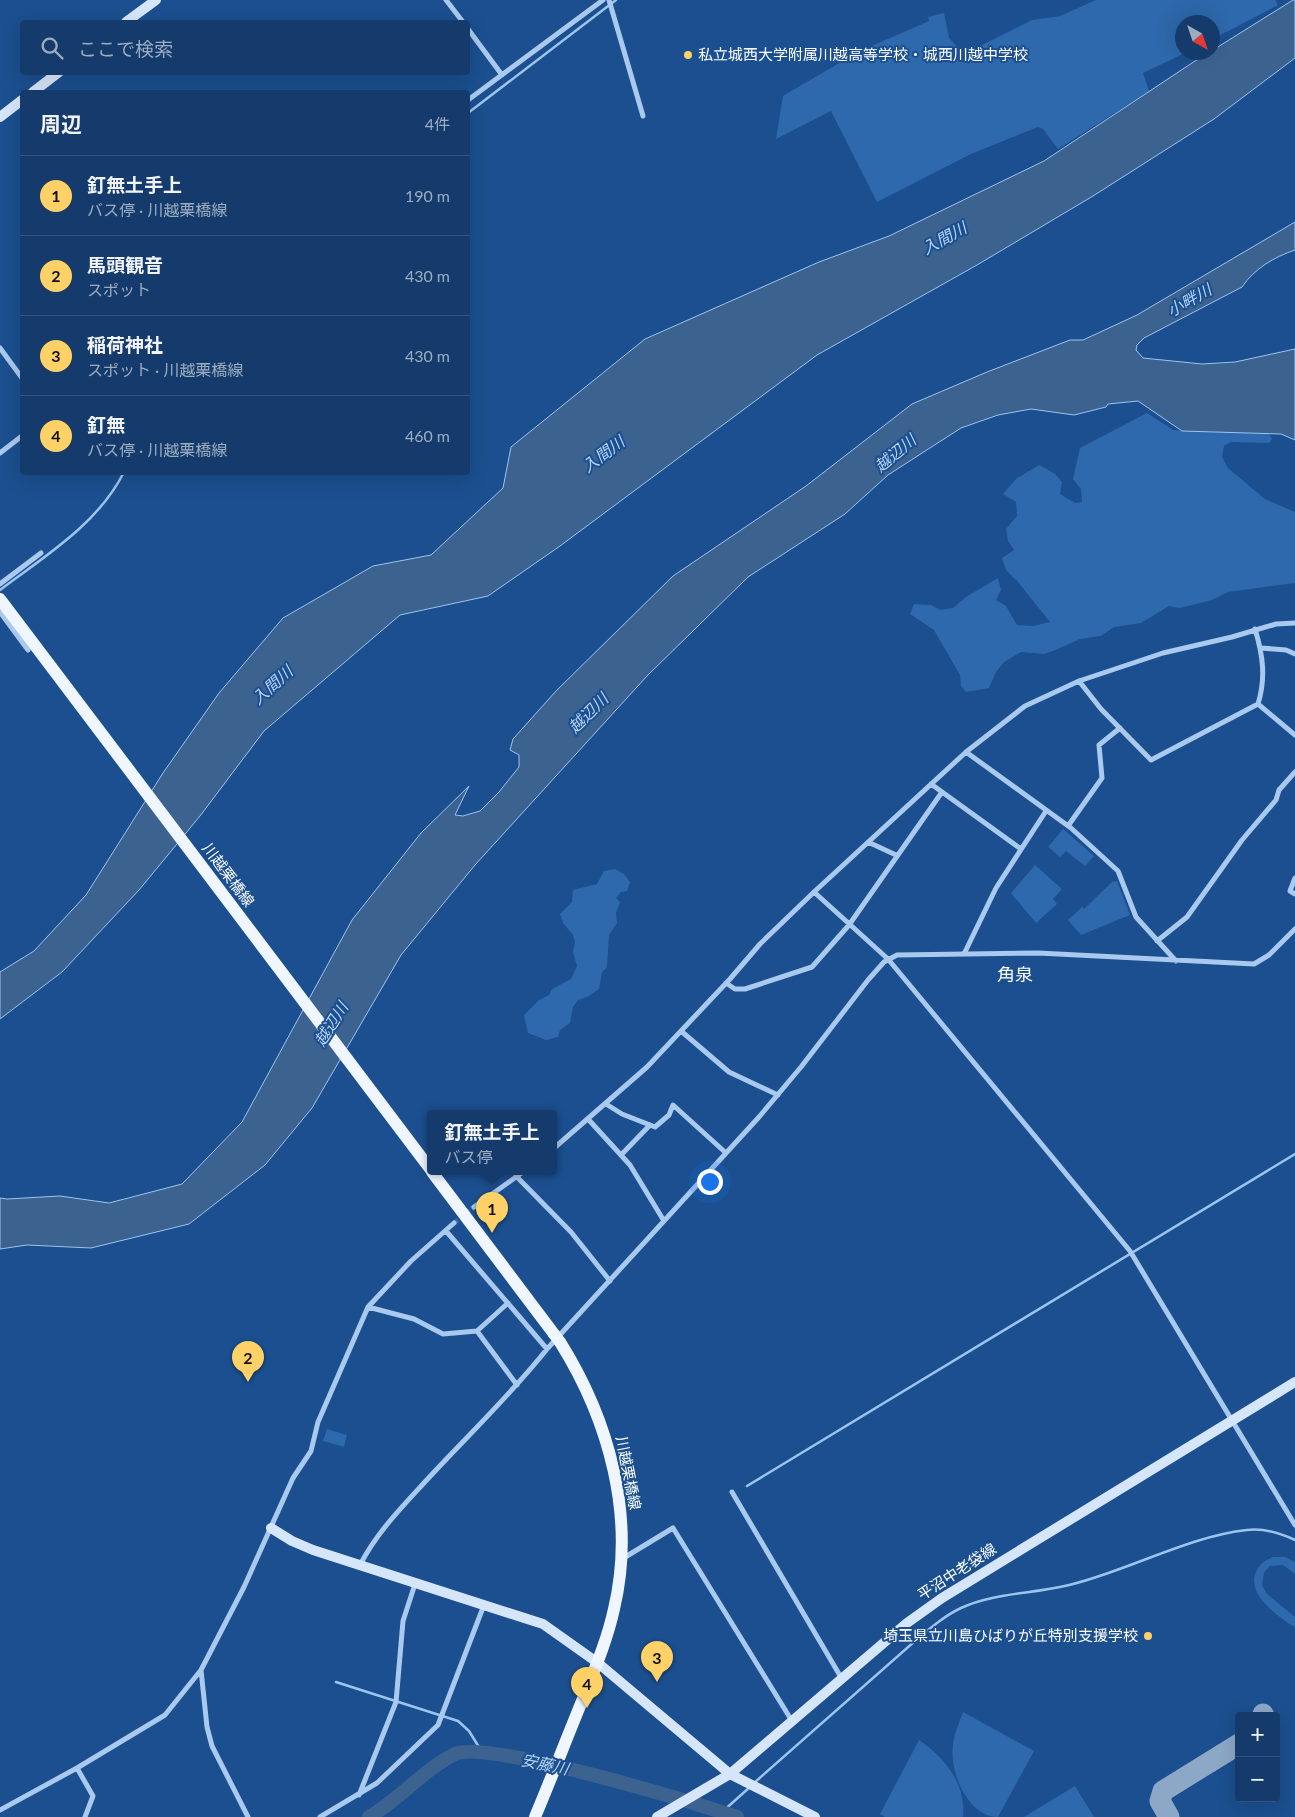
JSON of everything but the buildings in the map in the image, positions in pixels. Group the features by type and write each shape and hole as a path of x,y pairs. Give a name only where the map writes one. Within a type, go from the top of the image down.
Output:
{"main road":[{"path":"129,20 156,0"},
{"path":"36,90 55,75"},
{"path":"0,117 20,102"},
{"name":"川越栗橋線","path":"0,599 427,1164"},
{"name":"川越栗橋線","path":"435,1175 557,1338 586,1389 612,1459 620,1512 620,1560 614,1608 598,1663 535,1817"},
{"name":"平沼中老袋線","path":"659,1816 730,1774 907,1623 955,1589 1295,1382"},
{"path":"271,1528 299,1544 359,1566 543,1624 598,1663 730,1774 815,1817"}],"street":[{"path":"446,0 461,20"},
{"path":"470,99 603,0"},
{"path":"609,0 643,116"},
{"path":"470,32 502,75"},
{"path":"0,348 20,375"},
{"path":"0,453 20,438"},
{"path":"0,584 41,553"},
{"path":"0,612 28,650"},
{"path":"557,1146 646,1067 726,983 760,944 814,892 966,752 1025,706 1079,681 1163,653 1232,637 1276,624 1295,623"},
{"path":"1255,629 1261,648 1264,675 1258,704"},
{"path":"1261,648 1286,650 1295,654"},
{"path":"1079,681 1151,760 1258,704"},
{"path":"1258,704 1295,735"},
{"path":"1068,826 1102,778 1099,745 1120,728"},
{"path":"966,752 1068,826 1118,870 1136,917 1176,961"},
{"path":"1157,940 1187,917 1242,840 1276,800 1280,790 1295,772"},
{"path":"931,784 1021,849"},
{"path":"726,983 735,988 745,989 807,971 849,926 896,855 942,792"},
{"path":"964,954 996,888 1046,810"},
{"path":"868,842 896,855"},
{"path":"1295,878 1290,891 1295,894"},
{"path":"814,892 849,926 888,959 1130,1251 1295,1525"},
{"path":"359,1566 372,1542 382,1530 517,1385 547,1349 778,1095 868,980 888,959 896,955 1038,953 1254,964 1269,955 1295,929"},
{"path":"681,1031 729,1072 778,1095"},
{"path":"606,1104 622,1114 655,1127 669,1115 673,1105 726,1153"},
{"path":"588,1119 630,1165 664,1221"},
{"path":"621,1154 650,1125"},
{"path":"474,1207 516,1176 564,1225 610,1281"},
{"path":"0,1810 77,1768 165,1715 201,1670 244,1587 293,1478 311,1450 322,1414 368,1307 411,1261 454,1223"},
{"path":"446,1231 547,1349"},
{"path":"368,1307 414,1319 443,1334 477,1331 508,1303"},
{"path":"477,1331 517,1385"},
{"path":"732,1492 842,1679"},
{"path":"620,1560 673,1528 792,1722"},
{"path":"359,1795 396,1702 403,1621 415,1584"},
{"path":"320,1817 377,1783 438,1725 484,1605"},
{"path":"201,1670 207,1727 212,1746 248,1817"},
{"path":"77,1768 93,1796 85,1817"}],"shaded area":[{"path":"1096,0 1275,0 1278,5 1220,35 1220,15 1175,15 1175,58 1143,73 1149,91 1058,149 1043,129 1038,127 971,154 877,202 831,111 776,139 783,96 858,52 929,21 928,17 944,13 949,38 964,54 1032,20 1060,16"},
{"path":"1147,413 1173,430 1208,432 1265,427 1272,439 1269,443 1231,442 1224,446 1222,457 1228,468 1265,499 1295,512 1295,583 1228,592 1212,600 1180,608 1169,606 1141,623 1114,627 1101,636 1080,639 1044,654 1021,652 1004,662 996,672 989,688 966,692 961,686 960,675 934,630 910,614 914,604 931,605 940,610 953,608 966,597 998,578 1001,590 996,600 1006,606 1017,625 1033,626 1050,622 1006,570 1002,558 1014,550 1008,541 1006,529 1017,516 1016,502 1003,494 1017,478 1039,465 1055,474 1062,482 1060,494 1075,503 1082,502 1081,489 1073,479 1080,448"},
{"path":"1063,829 1094,856 1085,866 1066,851 1060,857 1048,847"},
{"path":"1035,865 1062,889 1053,899 1057,904 1036,923 1011,893"},
{"path":"615,869 624,874 630,882 627,891 621,892 616,898 620,902 616,913 617,923 609,935 607,967 602,972 599,989 587,997 578,1000 573,1007 570,1023 560,1030 558,1037 546,1040 528,1033 524,1015 539,1000 549,995 552,989 571,979 577,966 573,952 575,942 573,935 563,923 560,914 572,902 573,890 597,884 604,871"},
{"path":"1117,881 1130,915 1081,935 1068,920 1082,907 1084,909 1112,882"},
{"path":"327,1429 347,1435 344,1447 323,1441"},
{"path":"1285,1557 1295,1562 1295,1574 1283,1565 1270,1566 1264,1572 1262,1585 1267,1594 1295,1617 1295,1627 1265,1604 1255,1588 1254,1580 1257,1569 1267,1559"},
{"path":"963,1712 1034,1751 998,1817 987,1815 978,1810 963,1791 954,1768 953,1745"},
{"path":"919,1740 945,1763 952,1773 961,1793 963,1817 885,1817 880,1814"},
{"path":"1075,1786 1094,1817 1024,1817"}],"water":[{"name":"入間川","path":"1295,0 1295,58 1214,119 1093,196 977,265 817,355 560,546 488,596 400,615 264,731 200,816 139,890 62,972 0,1019 0,972 34,951 86,895 163,773 219,693 283,618 373,566 431,555 503,488 511,447 645,339 819,262 889,236 1044,161 1195,61 1220,60 1220,46"},
{"path":"1295,222 1295,250 1265,264 1242,287 1144,338 1137,345 1136,350 1143,358 1202,364 1235,362 1295,349 1295,440 1281,434 1182,431 1138,401 1108,404 1106,407 1074,415 1031,409 998,415 961,428 888,475 845,514 748,577 647,676 475,865 401,955 312,1108 265,1165 189,1224 91,1248 27,1245 0,1249 0,1198 60,1196 109,1203 182,1184 242,1122 352,920 421,833 469,786 455,815 463,816 480,811 499,792 519,767 519,755 510,750 513,739 556,691 673,576 806,486 912,404 987,372 1070,340 1083,340 1137,315"}],"waterway":[{"path":"470,111 616,0"},
{"path":"0,590 69,538 85,523 100,508 122,475"},
{"path":"747,1486 1295,1154"},
{"path":"754,1783 920,1636 961,1608 988,1599 1073,1584 1225,1533 1266,1530 1295,1540"},
{"path":"336,1682 458,1721 469,1731 482,1752"},
{"name":"安藤川","path":"369,1817 443,1761 455,1754 474,1752 506,1756 592,1775 737,1817"},
{"path":"722,1812 750,1787"}],"taxiway":[{"path":"1169,1817 1160,1801 1163,1791 1235,1746"}],"tunnel":[{"path":"454,1223 474,1207"}],"place":[{"name":"私立城西大学附属川越高等学校・城西川越中学校","path":"688,55"},
{"name":"釘無土手上","path":"492,1233"},
{"name":"馬頭観音","path":"248,1382"},
{"name":"埼玉県立川島ひばりが丘特別支援学校","path":"1148,1636"},
{"name":"稲荷神社","path":"657,1682"},
{"name":"釘無","path":"587,1708"}],"district":[{"name":"角泉","path":"1015,975"}],"water label":[{"name":"小畔川","path":"1189,300"},
{"name":"越辺川","path":"895,453"},
{"name":"越辺川","path":"588,713"},
{"name":"越辺川","path":"331,1024"}]}
